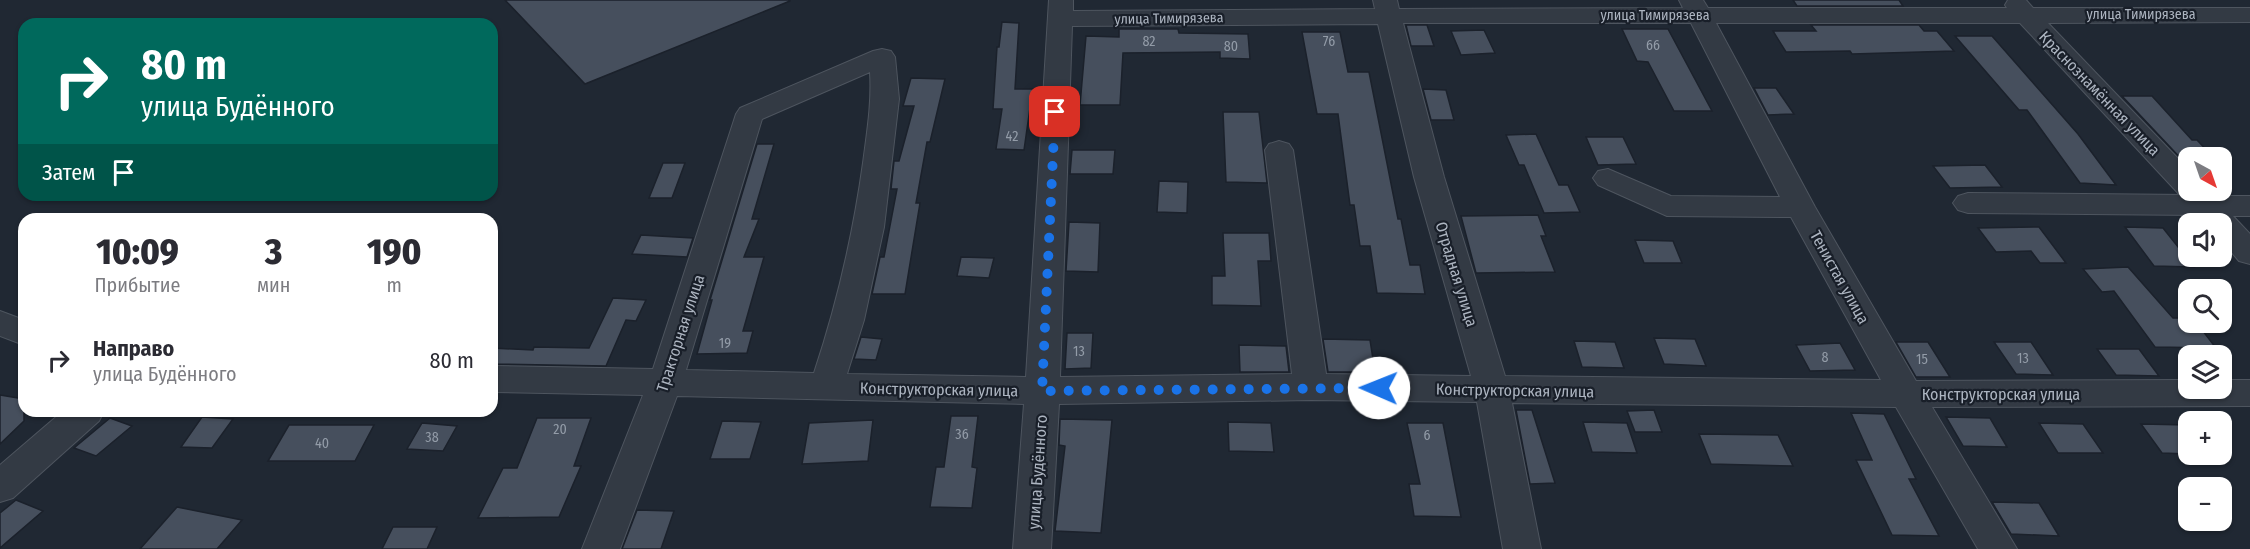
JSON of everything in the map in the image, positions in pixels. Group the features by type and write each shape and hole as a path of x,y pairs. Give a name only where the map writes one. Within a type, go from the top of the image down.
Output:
{"street":[{"name":"Тенистая улица","path":"1695,7 1800,207 1906,394 1998,549"},
{"name":"улица Тимирязева","path":"1060,10 2019,7 2250,15"},
{"name":"Краснознамённая улица","path":"2019,7 2178,175"},
{"name":"Отрадная улица","path":"1387,8 1429,177 1492,389 1522,549"},
{"name":"улица Будённого","path":"1032,549 1060,10"},
{"name":"Тракторная улица","path":"602,549 666,381 750,114 882,57 885,99 869,226 848,320 826,387"},
{"path":"1279,150 1311,387"},
{"path":"1608,178 1667,206 1800,207"},
{"path":"1968,203 2178,195"},
{"name":"Краснознамённая улица","path":"2202,201 2250,253"},
{"path":"2228,201 2250,206"},
{"path":"0,323 18,330"},
{"name":"Конструкторская улица","path":"498,380 666,381 1042,391 1311,387 1906,394 2250,393"},
{"path":"0,487 80,417"}],"building":[{"path":"505,0 790,0 790,1 585,84"},
{"path":"1793,0 1899,0 1903,6 1797,6"},
{"path":"1002,22 1019,23 1015,89 1035,89 1034,108 1030,108 1024,150 996,149 1002,109 993,109 997,47 999,47"},
{"path":"1406,25 1427,25 1434,46 1411,46"},
{"path":"1811,25 1919,25 1924,31 1937,31 1954,51 1852,54 1850,51 1786,52 1773,31 1816,31"},
{"path":"1119,29 1178,29 1179,33 1248,34 1250,59 1220,58 1220,52 1123,53 1120,105 1080,105 1086,36 1119,37"},
{"path":"1622,29 1668,29 1712,111 1674,111 1648,62 1637,61"},
{"path":"1484,30 1495,53 1461,55 1451,31"},
{"path":"1302,32 1340,32 1348,72 1369,72 1398,219 1401,219 1410,265 1420,265 1425,294 1377,293 1370,246 1360,246 1354,205 1350,205 1338,114 1317,114"},
{"path":"1955,36 1992,36 2078,134 2116,185 2080,183 2027,110 2019,110"},
{"path":"911,78 945,79 930,142 927,142 916,203 920,203 905,294 872,294 880,257 884,257 897,189 891,189 894,161 899,161 914,106 903,106"},
{"path":"1754,88 1776,88 1794,114 1768,115"},
{"path":"1423,89 1446,90 1454,120 1431,120"},
{"path":"2122,96 2152,96 2192,140 2197,140 2204,147 2178,147 2178,155"},
{"path":"1223,112 1259,112 1267,183 1226,182"},
{"path":"1536,134 1559,185 1568,185 1580,212 1544,213 1524,165 1519,165 1506,135"},
{"path":"1586,137 1623,137 1636,164 1598,165"},
{"path":"757,144 774,144 752,219 759,219 744,257 764,257 743,331 753,331 747,353 697,354 712,300 710,300"},
{"path":"1072,150 1115,150 1113,174 1070,174"},
{"path":"663,163 685,163 672,198 649,198"},
{"path":"1985,165 2002,187 1950,188 1933,166"},
{"path":"1159,181 1188,182 1187,213 1157,212"},
{"path":"1538,215 1546,236 1541,236 1555,272 1476,273 1461,216"},
{"path":"1069,222 1100,223 1098,272 1066,271"},
{"path":"2039,227 2066,263 2040,263 2031,251 1996,252 1978,228"},
{"path":"2125,227 2163,228 2178,247 2178,267 2154,266"},
{"path":"1223,233 1269,233 1271,261 1258,261 1261,306 1212,305 1212,276 1225,276"},
{"path":"641,235 693,238 687,257 632,254"},
{"path":"1635,240 1673,241 1682,263 1644,263"},
{"path":"961,257 994,258 989,278 957,276"},
{"path":"2128,267 2173,318 2178,318 2178,333 2204,333 2214,345 2155,347 2114,291 2102,292 2083,269"},
{"path":"613,298 646,300 636,321 626,320 606,366 498,364 498,348 533,350 534,347 589,348"},
{"path":"1067,333 1093,333 1091,368 1065,369"},
{"path":"861,337 882,339 876,360 854,359"},
{"path":"1654,338 1695,339 1706,366 1664,364"},
{"path":"1323,339 1370,340 1375,372 1328,372"},
{"path":"1574,341 1615,342 1624,368 1582,367"},
{"path":"1896,342 1928,342 1950,377 1916,377"},
{"path":"1994,342 2031,342 2053,375 2016,374"},
{"path":"1840,343 1855,370 1810,371 1796,345"},
{"path":"1239,345 1286,346 1289,372 1240,372"},
{"path":"2097,349 2139,349 2159,376 2116,375"},
{"path":"0,395 18,398 18,417 24,417 24,421 0,444"},
{"path":"1516,410 1532,410 1555,483 1530,484"},
{"path":"1654,410 1662,432 1635,432 1627,411"},
{"path":"1851,413 1884,414 1916,479 1909,479 1939,536 1892,535 1856,460 1872,460"},
{"path":"951,416 978,416 972,467 977,468 972,508 930,507 936,467 944,467"},
{"path":"202,417 233,419 212,448 181,447"},
{"path":"1946,417 1990,418 2007,447 1963,446"},
{"path":"110,418 132,426 96,456 74,448"},
{"path":"537,418 591,418 574,466 581,466 559,517 478,518 503,468 517,468"},
{"path":"1060,419 1112,420 1101,533 1055,531 1065,446 1059,445"},
{"path":"873,420 868,461 802,464 809,423"},
{"path":"722,421 761,422 750,459 710,459"},
{"path":"1228,422 1271,423 1274,452 1229,451"},
{"path":"1583,422 1627,423 1637,453 1592,452"},
{"path":"422,423 457,426 443,451 407,449"},
{"path":"1407,423 1443,423 1461,517 1414,516 1409,484 1420,484"},
{"path":"2039,423 2083,424 2103,453 2058,453"},
{"path":"2141,424 2178,425 2178,454 2162,453"},
{"path":"289,425 374,425 355,461 268,461"},
{"path":"1699,434 1778,435 1793,466 1711,464"},
{"path":"16,500 43,511 0,548 0,513"},
{"path":"1992,502 2039,503 2059,536 2011,534"},
{"path":"177,507 242,520 217,549 140,549"},
{"path":"637,510 674,511 661,549 622,549"},
{"path":"393,527 437,527 427,549 382,549"}],"route":[{"path":"1055,112 1042,391 1379,388"}]}
